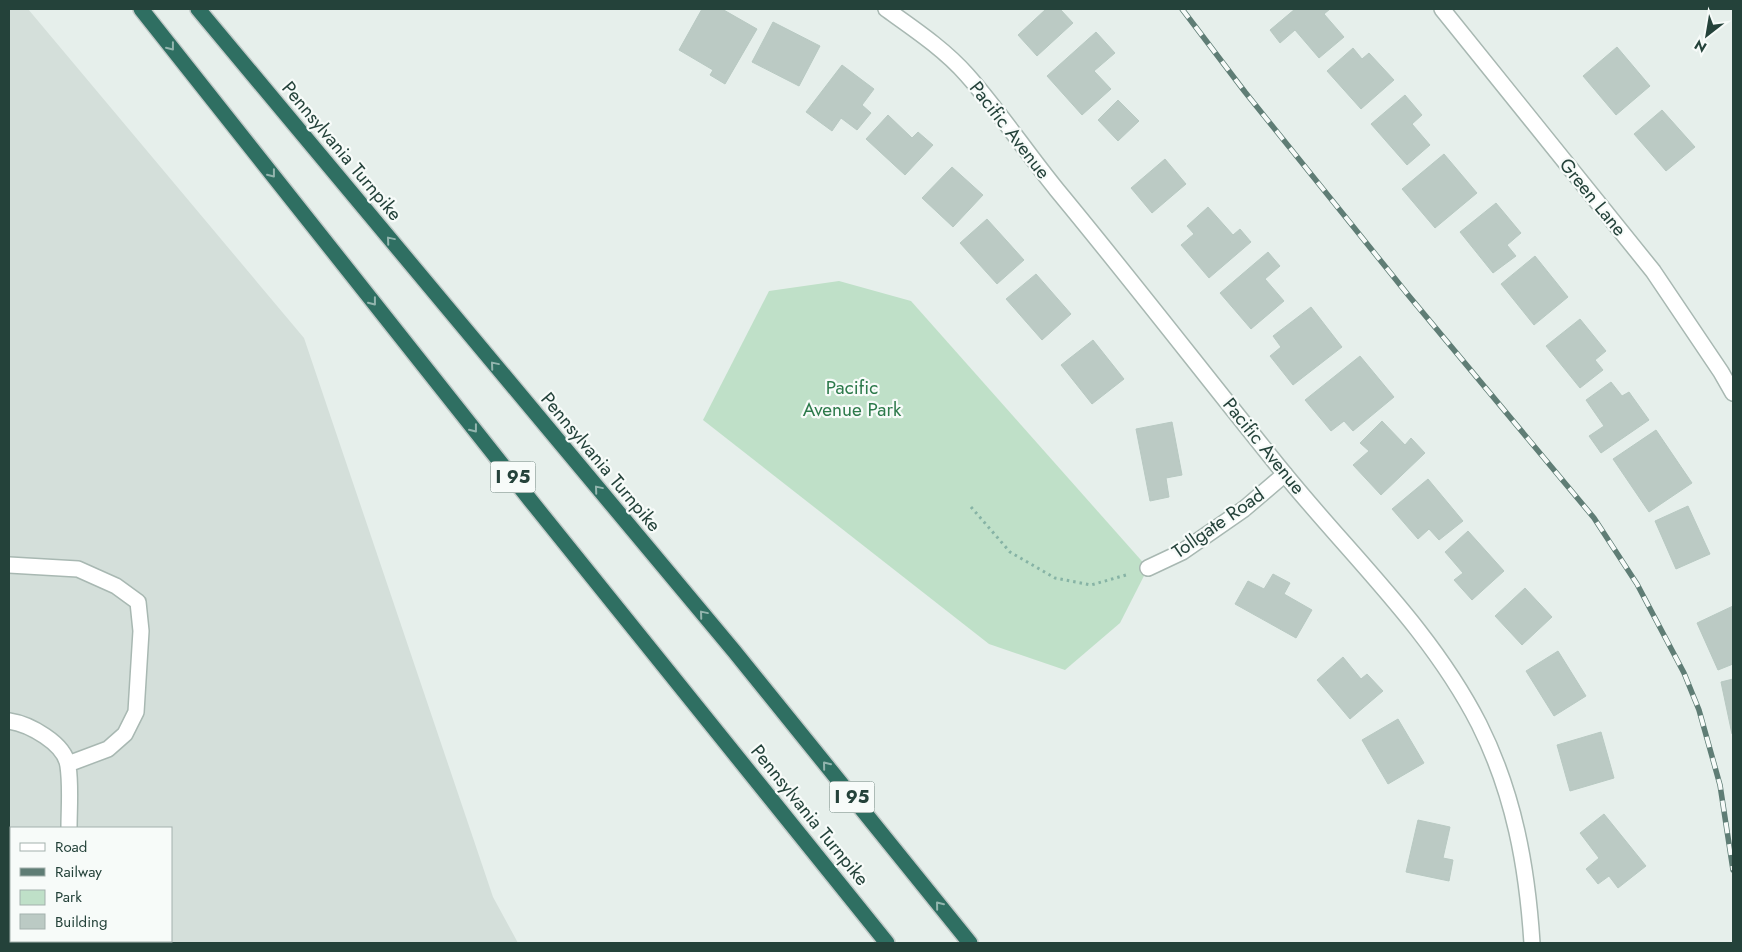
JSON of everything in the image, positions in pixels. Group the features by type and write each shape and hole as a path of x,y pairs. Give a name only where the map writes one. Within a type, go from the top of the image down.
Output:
{"highway":[{"name":"Pennsylvania Turnpike","path":"141,9 531,501 888,943"},
{"name":"Pennsylvania Turnpike","path":"198,9 734,651 970,943"}],"street":[{"name":"Pacific Avenue","path":"886,9 937,46 966,74 1285,474 1385,589 1436,652 1479,724 1500,772 1523,853 1532,943"},
{"name":"Green Lane","path":"1442,9 1653,271 1722,372 1733,393"},
{"name":"Tollgate Road","path":"1148,568 1190,546 1244,509 1285,474"},
{"path":"9,565 78,569 116,586 138,602 141,631 136,712 125,734 108,749 68,764"},
{"path":"9,721 32,727 62,751 68,764 69,827"}],"path":[{"path":"971,507 1010,552 1055,578 1091,585 1148,568"}],"shaded area":[{"path":"9,9 28,9 304,338 493,897 518,943 9,943"}],"green space":[{"name":"Pacific Avenue Park","path":"839,281 911,301 1148,568 1120,623 1065,670 989,644 703,420 769,291"}],"building":[{"path":"702,9 722,9 757,29 725,84 710,75 713,70 679,50"},
{"path":"1046,9 1060,9 1073,23 1037,56 1018,35"},
{"path":"1295,9 1330,9 1324,14 1344,37 1319,58 1295,30 1280,43 1270,30"},
{"path":"773,22 820,46 799,86 752,62"},
{"path":"1096,32 1115,53 1094,71 1111,89 1082,115 1047,76"},
{"path":"1617,47 1650,86 1616,115 1583,76"},
{"path":"1353,48 1362,59 1369,53 1394,80 1361,109 1327,71"},
{"path":"842,65 874,89 862,105 871,113 857,130 841,118 832,131 806,112"},
{"path":"1405,95 1422,115 1412,124 1430,145 1407,165 1371,124"},
{"path":"1118,100 1139,121 1118,141 1098,120"},
{"path":"1662,110 1695,147 1666,171 1634,134"},
{"path":"888,115 912,138 918,132 933,145 905,175 866,139"},
{"path":"1444,154 1477,193 1435,228 1402,189"},
{"path":"1165,159 1186,184 1152,213 1131,188"},
{"path":"952,167 983,195 953,227 922,198"},
{"path":"1496,203 1521,233 1507,245 1516,256 1493,273 1460,232"},
{"path":"1208,207 1233,235 1240,229 1251,242 1209,278 1181,245 1194,234 1187,226"},
{"path":"987,219 1024,260 997,284 960,243"},
{"path":"1268,252 1280,266 1265,279 1284,301 1251,329 1220,293"},
{"path":"1535,256 1568,297 1534,325 1501,284"},
{"path":"1036,274 1071,314 1042,340 1006,299"},
{"path":"1311,307 1342,347 1293,385 1270,356 1281,347 1273,336"},
{"path":"1580,319 1606,351 1595,360 1603,370 1580,388 1546,346"},
{"path":"1093,340 1124,379 1092,404 1061,365"},
{"path":"1360,356 1394,397 1353,431 1344,421 1331,431 1305,400"},
{"path":"1611,382 1622,396 1629,392 1649,420 1601,453 1589,436 1604,426 1586,400"},
{"path":"1382,421 1405,445 1411,438 1425,453 1381,495 1353,465 1369,451 1360,443"},
{"path":"1172,422 1182,475 1166,478 1169,497 1150,501 1136,429"},
{"path":"1656,430 1692,483 1649,512 1613,459"},
{"path":"1428,479 1463,521 1439,540 1429,529 1418,539 1392,509"},
{"path":"1688,506 1710,554 1676,569 1655,521"},
{"path":"1468,531 1504,571 1472,600 1454,580 1463,573 1445,552"},
{"path":"1273,574 1290,583 1284,594 1312,610 1296,638 1235,604 1248,581 1264,589"},
{"path":"1525,588 1552,617 1522,645 1495,616"},
{"path":"1733,606 1733,664 1718,670 1697,623"},
{"path":"1558,651 1586,696 1554,716 1526,671"},
{"path":"1343,657 1361,679 1367,674 1383,691 1350,719 1317,680"},
{"path":"1733,679 1733,733 1732,734 1721,682"},
{"path":"1398,719 1424,763 1388,784 1362,740"},
{"path":"1601,732 1614,778 1570,791 1557,745"},
{"path":"1604,814 1646,866 1618,888 1609,876 1598,884 1586,869 1599,858 1580,833"},
{"path":"1418,820 1450,827 1443,858 1453,860 1449,881 1406,872"}],"railway":[{"path":"1182,9 1245,92 1409,296 1594,518 1637,584 1684,673 1699,710 1720,785 1733,870"}]}
